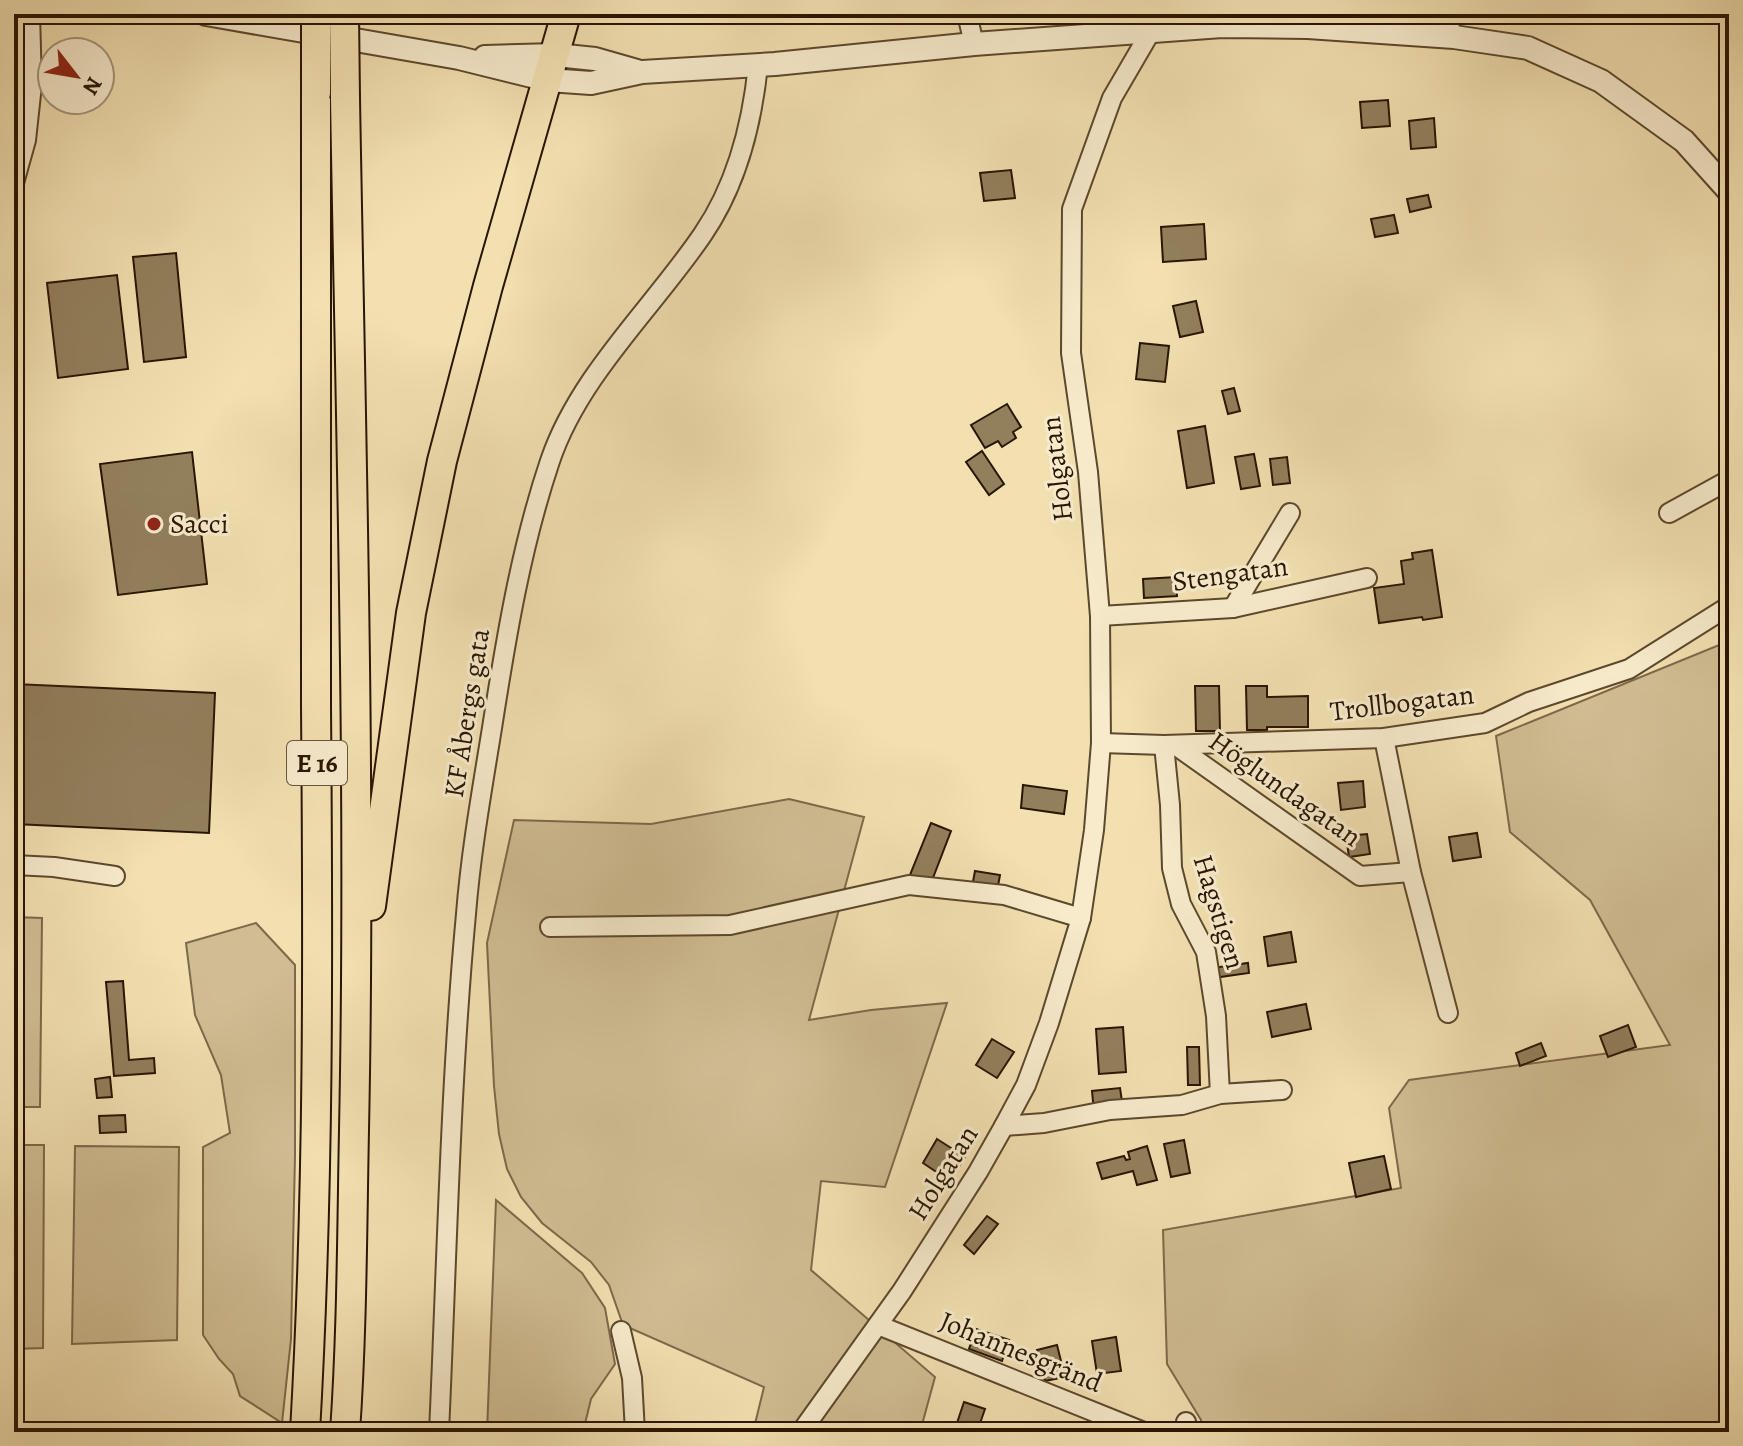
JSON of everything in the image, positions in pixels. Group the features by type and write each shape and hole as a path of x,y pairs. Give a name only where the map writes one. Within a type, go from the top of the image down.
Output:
{"highway":[{"name":"E 16","path":"305,1432 314,1262 318,1013 316,14"},
{"name":"E 16","path":"344,14 357,1010 345,1432"},
{"path":"357,1010 411,613 438,476 488,286 566,14"}],"street":[{"path":"14,183 26,140 32,85 30,14"},
{"path":"206,14 459,58 552,68 595,59 642,72 1151,31 1221,20 1454,37 1528,48 1601,81 1684,141 1729,191"},
{"path":"967,14 974,44"},
{"path":"1443,14 1454,37"},
{"name":"Holgatan","path":"801,1432 902,1291 1004,1126 1026,1085 1049,1023 1081,918 1094,830 1101,743 1100,616 1088,472 1071,353 1072,209 1112,98 1151,31"},
{"name":"KF Åbergs gata","path":"439,1432 453,1101 466,912 505,645 528,536 551,457 564,426 617,347 704,232 727,192 748,130 758,65"},
{"path":"1669,513 1729,480"},
{"path":"1233,608 1290,513"},
{"name":"Stengatan","path":"1100,616 1233,608 1367,578"},
{"name":"Trollbogatan","path":"1101,743 1170,745 1384,738 1485,723 1529,702 1629,669 1729,606"},
{"name":"Höglundagatan","path":"1384,738 1411,872 1448,1013"},
{"name":"Höglundagatan","path":"1170,745 1360,876 1411,872"},
{"name":"Hagstigen","path":"1170,745 1172,868 1181,904 1206,952 1216,1016 1220,1094"},
{"path":"14,865 115,876"},
{"path":"550,927 730,925 909,885 1004,895 1081,918"},
{"path":"1004,1126 1044,1123 1110,1110 1182,1105 1220,1094 1282,1090"},
{"name":"Johannesgränd","path":"878,1325 1144,1432"},
{"path":"621,1331 632,1378 635,1432"}],"shaded area":[{"path":"1729,641 1729,1432 1200,1432 1201,1420 1167,1364 1163,1230 1401,1188 1389,1108 1409,1080 1670,1045 1590,900 1510,832 1496,736"},
{"path":"789,799 864,817 809,1020 947,1003 885,1187 821,1181 811,1270 935,1377 920,1432 753,1432 764,1387 623,1325 609,1285 591,1262 542,1223 521,1197 507,1169 499,1134 487,943 514,820 651,824"},
{"path":"14,917 42,918 40,1107 14,1107"},
{"path":"256,923 295,965 291,1339 282,1423 240,1396 233,1374 203,1335 203,1147 230,1133 221,1075 195,1015 186,943"},
{"path":"14,1145 44,1145 43,1348 14,1349"},
{"path":"75,1146 179,1147 177,1340 72,1344"},
{"path":"496,1200 582,1273 605,1308 615,1364 591,1399 583,1432 487,1432"}],"building":[{"path":"1388,100 1390,126 1362,128 1360,102"},
{"path":"1434,118 1436,147 1411,149 1409,121"},
{"path":"1011,170 1015,198 984,201 980,173"},
{"path":"1428,195 1431,207 1410,212 1407,199"},
{"path":"1394,215 1398,233 1375,237 1371,219"},
{"path":"1204,224 1206,259 1163,262 1161,227"},
{"path":"176,253 186,357 144,362 133,257"},
{"path":"117,275 128,369 58,378 47,283"},
{"path":"1196,301 1203,332 1180,337 1173,306"},
{"path":"1140,343 1169,346 1165,382 1136,379"},
{"path":"1234,388 1240,411 1228,414 1222,391"},
{"path":"1007,404 1021,427 1013,432 1016,438 1002,447 998,441 985,448 971,425"},
{"path":"1205,426 1214,483 1187,488 1178,431"},
{"path":"982,451 1004,484 989,495 966,462"},
{"name":"Sacci","path":"192,452 207,584 118,595 100,464"},
{"path":"1254,454 1260,486 1241,489 1235,457"},
{"path":"1287,457 1290,483 1273,485 1270,459"},
{"path":"1432,550 1442,617 1379,623 1374,588 1404,584 1401,561 1413,559 1412,553"},
{"path":"1176,577 1177,596 1144,598 1143,579"},
{"path":"14,684 215,693 209,833 14,824"},
{"path":"1195,686 1219,686 1220,731 1196,731"},
{"path":"1246,686 1267,686 1267,697 1308,696 1308,727 1247,730"},
{"path":"1363,781 1365,807 1341,810 1338,783"},
{"path":"1023,785 1067,791 1064,814 1021,808"},
{"path":"931,823 951,831 931,883 910,875"},
{"path":"1477,833 1481,857 1453,861 1449,837"},
{"path":"1367,834 1370,854 1349,857 1346,836"},
{"path":"975,871 1000,875 997,891 972,887"},
{"path":"1291,932 1296,962 1268,966 1264,937"},
{"path":"1248,963 1249,973 1213,978 1212,968"},
{"path":"123,981 129,1060 154,1058 155,1073 114,1076 106,982"},
{"path":"1306,1004 1311,1029 1272,1037 1267,1012"},
{"path":"1628,1025 1636,1047 1608,1057 1600,1036"},
{"path":"1123,1027 1126,1072 1099,1074 1096,1029"},
{"path":"992,1039 1014,1052 997,1078 976,1065"},
{"path":"1541,1043 1546,1056 1520,1066 1516,1053"},
{"path":"1187,1047 1199,1047 1200,1085 1188,1085"},
{"path":"110,1077 112,1097 97,1098 95,1079"},
{"path":"1120,1088 1123,1108 1094,1112 1092,1091"},
{"path":"125,1115 126,1132 100,1133 99,1116"},
{"path":"937,1139 965,1157 950,1181 923,1163"},
{"path":"1184,1140 1190,1173 1171,1177 1164,1144"},
{"path":"1147,1146 1157,1180 1137,1185 1133,1171 1102,1179 1097,1163 1124,1156 1126,1160 1130,1159 1128,1152"},
{"path":"1384,1156 1391,1189 1356,1197 1349,1163"},
{"path":"987,1216 998,1224 974,1254 964,1245"},
{"path":"976,1329 1009,1340 1002,1361 969,1349"},
{"path":"1116,1337 1121,1371 1097,1374 1092,1341"},
{"path":"1057,1345 1065,1377 1045,1381 1037,1350"},
{"path":"964,1402 985,1409 977,1432 954,1432"}],"place":[{"name":"Sacci","path":"154,524"}]}
